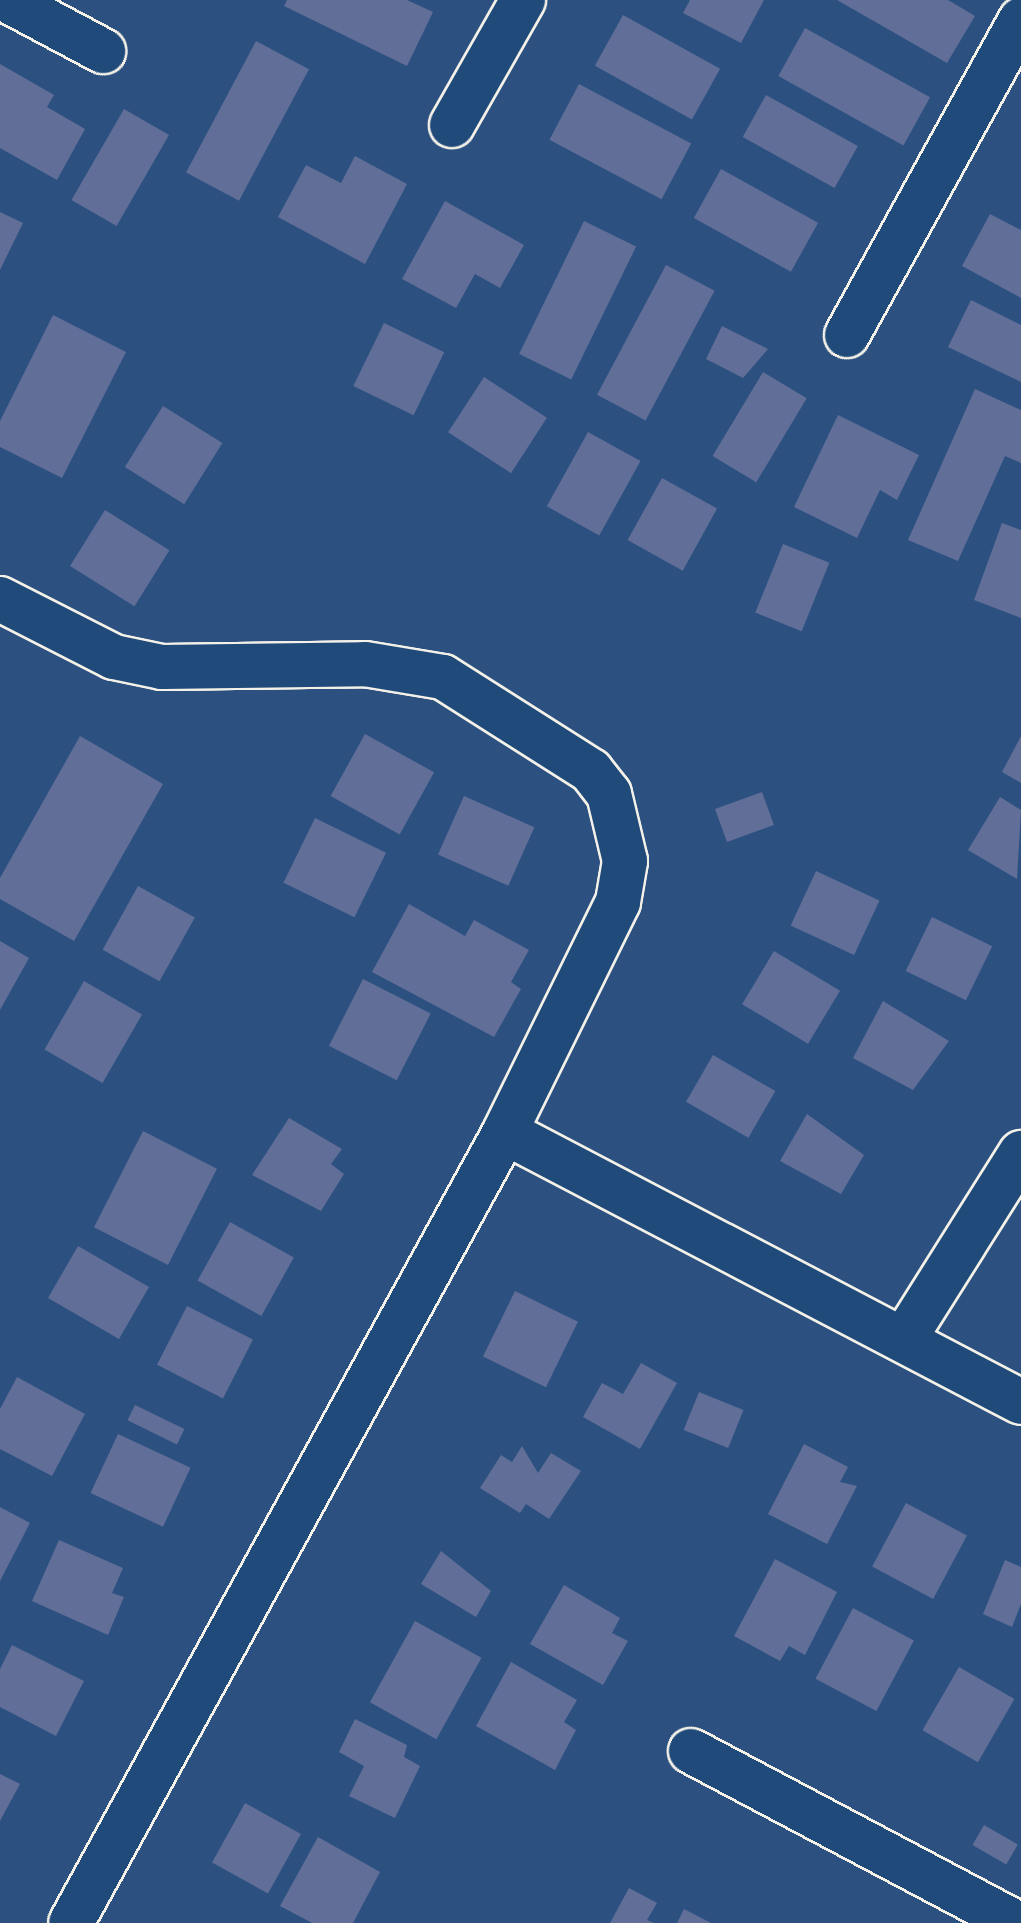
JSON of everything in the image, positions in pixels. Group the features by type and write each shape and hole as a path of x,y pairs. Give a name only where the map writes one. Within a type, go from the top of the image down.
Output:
{"street":[{"path":"452,125 523,0"},
{"path":"19,3 103,51"},
{"path":"847,335 1021,20"},
{"path":"0,599 114,657 162,667 365,664 443,677 591,771 619,824 625,861 618,902 505,1132 71,1923"},
{"path":"505,1132 1021,1402"},
{"path":"904,1339 1021,1153"},
{"path":"691,1751 1016,1923"}],"building":[{"path":"287,0 407,0 433,12 407,66 284,6"},
{"path":"690,0 764,0 741,43 683,13"},
{"path":"837,0 948,0 975,16 947,63"},
{"path":"623,15 720,69 692,120 595,66"},
{"path":"805,28 930,97 903,145 778,76"},
{"path":"256,41 309,69 239,201 186,173"},
{"path":"0,64 54,95 47,107 85,129 57,180 0,148"},
{"path":"579,84 691,144 662,199 549,140"},
{"path":"766,95 858,146 835,188 743,137"},
{"path":"124,109 169,135 117,226 72,200"},
{"path":"355,156 407,184 365,264 278,217 306,165 341,183"},
{"path":"721,169 818,223 791,272 694,218"},
{"path":"445,201 524,245 500,288 475,274 456,308 402,279"},
{"path":"0,212 23,223 0,270"},
{"path":"990,214 1021,230 1021,298 962,266"},
{"path":"584,221 636,246 571,379 519,354"},
{"path":"666,265 715,291 646,421 597,395"},
{"path":"971,300 1021,325 1021,382 948,347"},
{"path":"53,315 126,352 62,478 0,447 0,421"},
{"path":"384,323 444,352 414,415 353,386"},
{"path":"722,326 768,349 743,378 706,359"},
{"path":"763,372 807,398 756,482 713,456"},
{"path":"484,377 547,418 511,473 448,432"},
{"path":"975,389 1021,410 1021,463 1005,456 958,561 908,540"},
{"path":"163,406 222,443 184,504 125,467"},
{"path":"838,415 919,455 897,500 880,490 857,538 794,507"},
{"path":"588,432 640,461 599,535 547,506"},
{"path":"662,478 717,509 683,571 628,540"},
{"path":"105,510 169,550 134,606 70,566"},
{"path":"1002,523 1021,530 1021,618 974,600"},
{"path":"783,544 829,563 802,631 755,613"},
{"path":"365,734 434,772 400,834 331,796"},
{"path":"80,736 163,784 74,941 0,899 0,878"},
{"path":"1021,736 1021,783 1002,772"},
{"path":"762,792 774,825 727,842 715,809"},
{"path":"464,796 534,827 508,886 438,854"},
{"path":"1000,797 1021,810 1017,879 968,850"},
{"path":"315,818 386,853 354,917 283,883"},
{"path":"816,871 879,901 854,955 791,925"},
{"path":"138,886 195,918 159,981 103,950"},
{"path":"409,904 465,936 474,920 529,950 511,982 521,989 494,1037 372,972"},
{"path":"932,917 992,946 966,1000 906,971"},
{"path":"0,941 29,958 0,1010"},
{"path":"774,951 840,991 808,1044 742,1004"},
{"path":"363,979 431,1014 397,1080 329,1046"},
{"path":"84,981 142,1014 103,1083 45,1049"},
{"path":"883,1001 949,1041 913,1090 853,1058"},
{"path":"713,1055 775,1091 748,1138 686,1102"},
{"path":"807,1114 864,1155 841,1194 780,1161"},
{"path":"289,1118 342,1149 331,1164 344,1174 321,1211 252,1175"},
{"path":"143,1131 217,1169 168,1265 94,1227"},
{"path":"230,1222 294,1257 261,1316 198,1281"},
{"path":"78,1246 149,1287 119,1339 48,1298"},
{"path":"515,1291 578,1322 546,1387 483,1357"},
{"path":"187,1306 253,1340 223,1398 157,1365"},
{"path":"641,1363 677,1383 640,1449 583,1417 602,1383 623,1394"},
{"path":"17,1377 85,1414 52,1476 0,1449 0,1409"},
{"path":"699,1392 744,1410 728,1448 684,1430"},
{"path":"135,1405 184,1429 177,1444 128,1420"},
{"path":"118,1434 191,1468 163,1527 91,1493"},
{"path":"804,1444 848,1467 840,1482 857,1486 827,1544 768,1514"},
{"path":"522,1446 538,1473 551,1453 581,1471 549,1519 526,1504 520,1513 480,1488 501,1455 512,1462"},
{"path":"906,1503 967,1535 933,1599 872,1567"},
{"path":"0,1507 30,1523 0,1581"},
{"path":"59,1540 123,1568 112,1593 124,1597 108,1635 32,1601"},
{"path":"441,1551 491,1591 476,1617 421,1584"},
{"path":"775,1559 837,1592 805,1655 789,1646 780,1661 734,1636"},
{"path":"1005,1560 1021,1567 1021,1604 1012,1627 983,1614"},
{"path":"564,1585 620,1618 612,1633 628,1641 603,1685 530,1644"},
{"path":"853,1608 914,1640 876,1711 815,1679"},
{"path":"415,1621 481,1658 436,1739 370,1702"},
{"path":"12,1645 84,1681 56,1736 0,1707 0,1669"},
{"path":"511,1662 577,1700 564,1722 576,1730 555,1770 476,1726"},
{"path":"959,1667 1014,1699 978,1762 922,1730"},
{"path":"355,1719 407,1745 404,1757 420,1766 395,1818 349,1796 364,1766 339,1752"},
{"path":"0,1774 20,1784 0,1821"},
{"path":"245,1803 301,1834 268,1894 212,1862"},
{"path":"984,1825 1018,1844 1006,1864 973,1845"},
{"path":"318,1837 380,1872 353,1923 312,1923 280,1906"},
{"path":"629,1888 657,1903 647,1920 654,1923 610,1923"},
{"path":"684,1909 711,1923 677,1923"}]}
